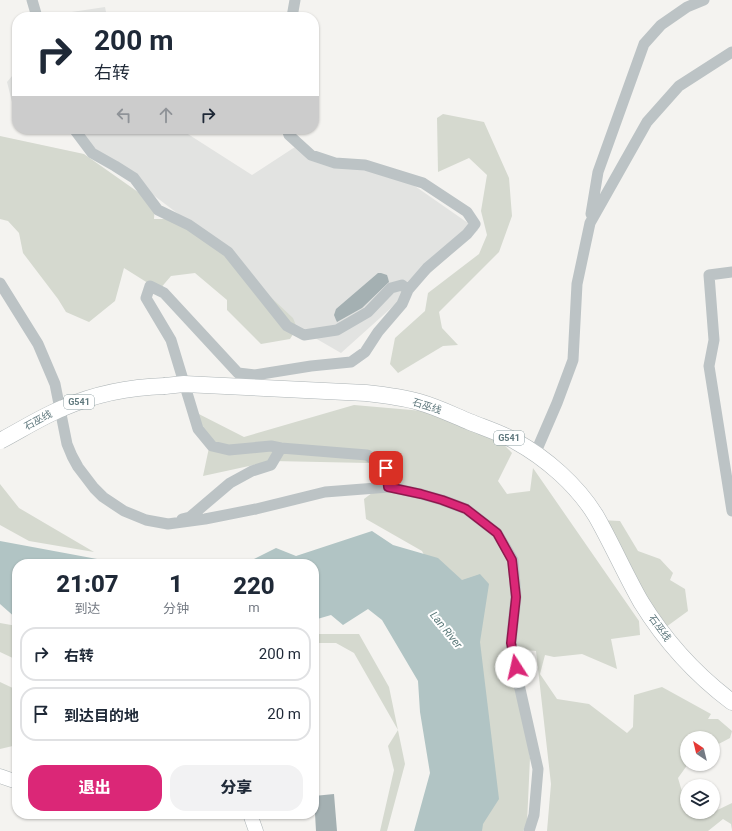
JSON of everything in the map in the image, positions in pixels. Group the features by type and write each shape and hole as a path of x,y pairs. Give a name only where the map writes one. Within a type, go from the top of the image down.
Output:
{"highway":[{"name":"石巫线","path":"0,441 46,415 80,401 115,391 184,384 394,396 419,402 442,410 513,440 535,454 566,480 587,503 596,516 641,601 664,636 707,682 732,702"}],"main road":[{"path":"0,776 12,780"},
{"path":"252,819 256,831"}],"street":[{"path":"32,0 36,12"},
{"path":"293,12 295,0"},
{"path":"535,454 557,403 573,360 577,284 590,223 598,172 644,44 661,25 687,6 704,0"},
{"path":"590,223 647,122 679,86 732,52"},
{"path":"78,134 92,153 134,178 158,210 189,225 228,252 287,326 304,335 337,330 368,312 391,288 402,285 408,290"},
{"path":"289,134 311,155 335,163 365,165 423,184 467,212 475,224 467,234 427,268 408,290 402,304 378,332 365,352 351,362 311,366 255,375 238,373 164,293 150,286 146,298 171,340 198,429 212,446 229,450 271,446 367,455 386,468 388,487"},
{"path":"732,272 709,275 714,340 709,366 732,511"},
{"path":"0,283 38,344 55,384 67,444 72,456 78,467 94,488 103,497 124,511 146,520 168,524 256,510 325,492 388,487 421,494 466,509 497,533 512,560 516,597 511,643 538,769 534,815 529,831"},
{"path":"120,516 162,523 190,517 230,483 252,470 271,465 281,448"}],"shaded area":[{"path":"105,7 106,12 72,12"},
{"path":"12,76 12,102 7,82"},
{"path":"443,114 484,122 509,178 512,216 499,252 439,312 442,328 458,345 443,346 398,373 390,364 395,338 425,311 428,293 479,254 487,235 481,211 487,175 469,158 438,172 437,118"},
{"path":"78,134 188,134 252,175 295,147 399,175 478,230 341,353 284,320 223,248 127,175"},
{"path":"0,136 84,154 155,204 154,219 171,219 215,245 293,318 297,328 290,339 261,344 227,310 227,300 195,273 171,276 159,290 124,268 115,301 89,322 66,312 23,253 19,233 8,221 0,219"},
{"path":"354,405 423,411 491,431 512,453 498,481 507,494 530,491 533,468 639,621 640,635 611,639 617,669 582,654 554,657 545,655 540,674 557,699 589,704 627,733 633,727 634,695 662,687 711,714 708,719 718,719 732,731 730,738 720,743 720,731 680,731 680,771 683,771 678,778 680,785 680,819 720,819 720,809 732,803 732,830 731,824 723,819 708,831 547,831 551,784 536,651 515,649 530,758 527,823 523,831 472,831 459,621 422,551 366,519 364,499 389,480 369,463 272,461 203,476 210,443 189,409 244,437"},
{"path":"0,484 19,508 94,552 29,541 0,525"},
{"path":"600,520 620,521 638,551 660,559 673,573 670,580 685,589 688,611 666,627 648,626"},
{"path":"0,623 12,625 12,658 0,652"},
{"path":"319,634 359,634 389,687 398,730 354,653 336,643 319,643"},
{"path":"0,682 12,688 12,746 0,749"},
{"path":"398,730 405,764 387,831 380,831 394,770 388,746"}],"water":[{"name":"Lan River","path":"372,531 393,545 438,558 462,580 480,574 489,584 480,642 499,799 483,824 482,831 414,831 430,773 420,712 418,681 382,620 368,609 343,625 331,615 319,619 319,559 254,559 276,548 296,556"},
{"path":"0,541 97,559 12,559 12,615 0,604"}],"building":[{"path":"378,273 387,275 389,282 362,308 337,322 334,315 336,309"},
{"path":"334,794 337,831 316,831 315,819 319,819 319,796"}],"route":[{"path":"386,468 388,487 421,494 466,509 497,533 512,560 516,597 511,643 516,667"}]}
